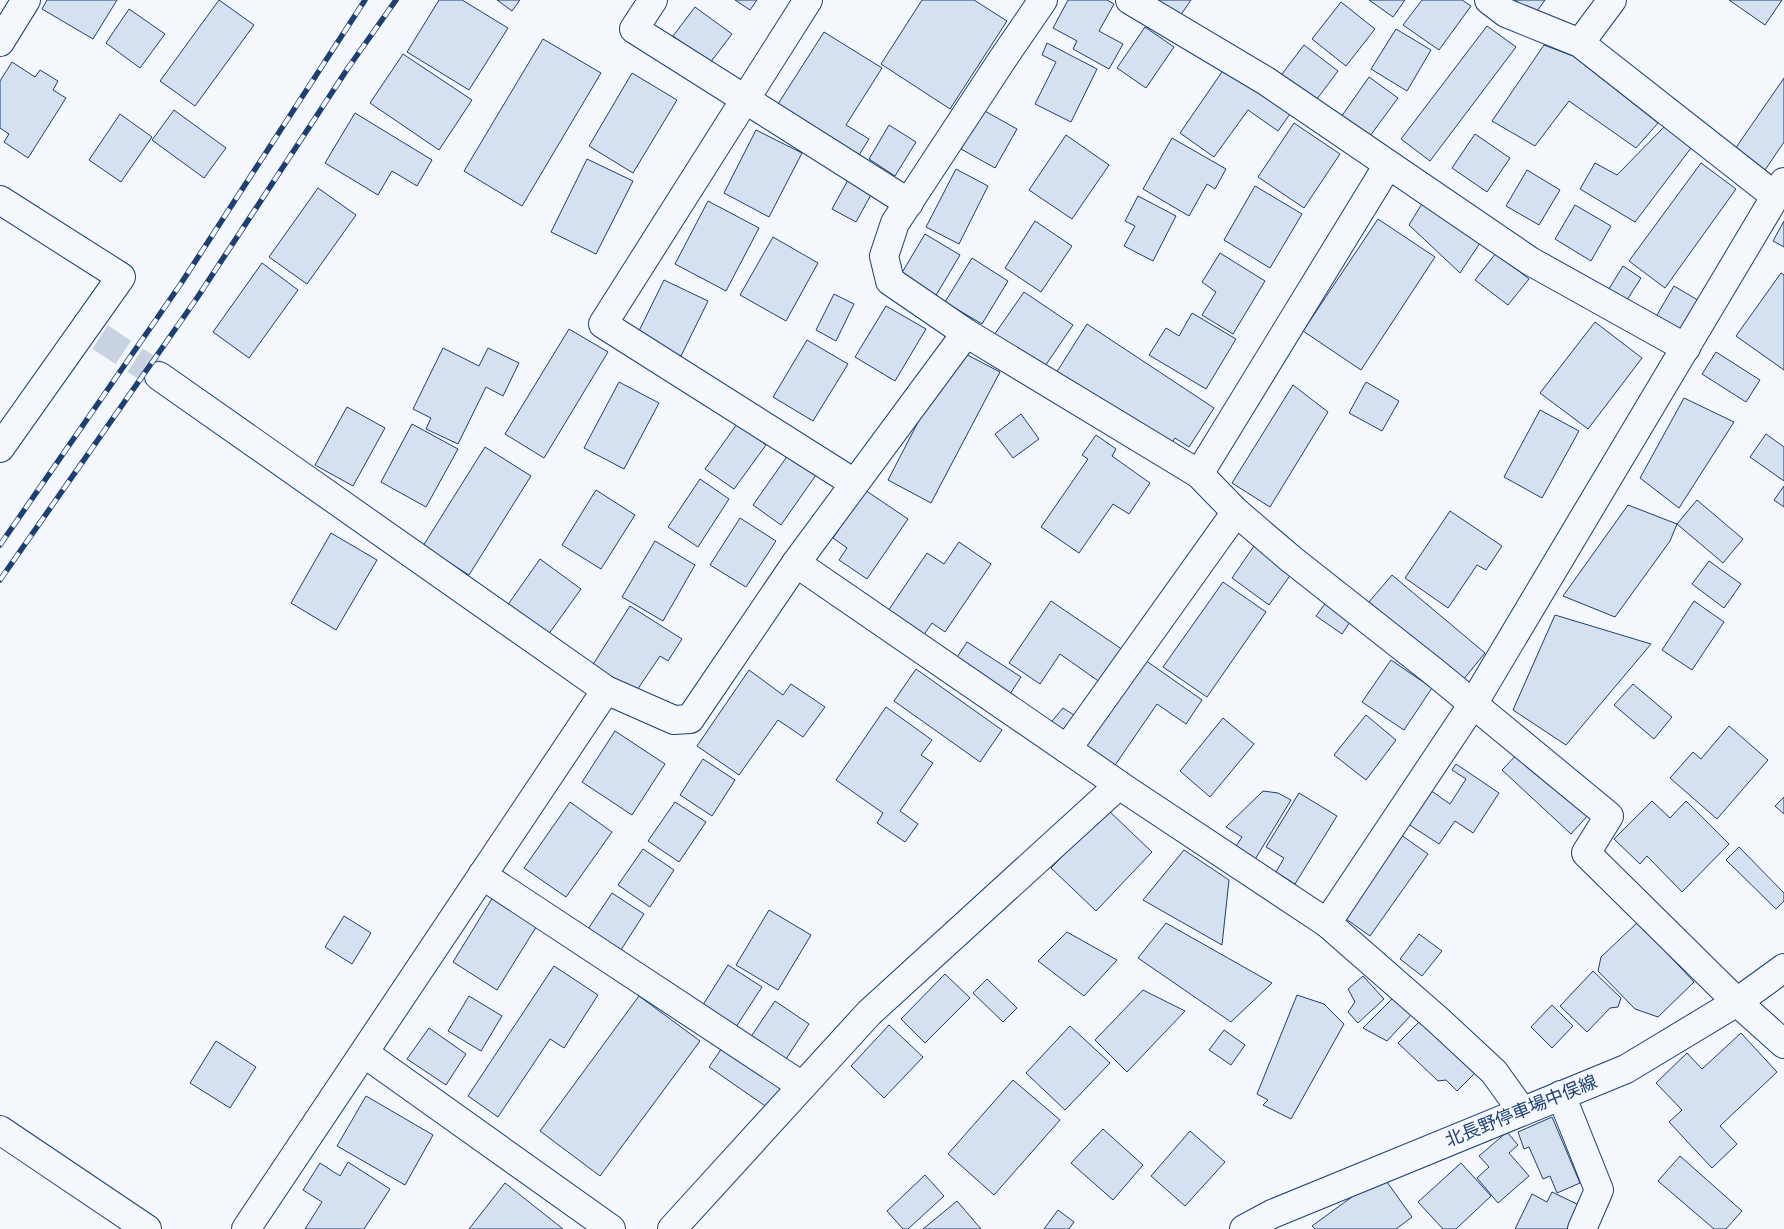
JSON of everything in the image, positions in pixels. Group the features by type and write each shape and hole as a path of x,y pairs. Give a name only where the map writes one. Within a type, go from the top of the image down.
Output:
{"street":[{"path":"0,42 26,0"},
{"path":"653,0 634,29 909,202"},
{"path":"808,0 603,324 854,483"},
{"path":"1044,0 1002,60 895,224 884,256 890,282 966,333 1199,474 1236,512 1291,559 1610,816 1586,853 1737,1002 1784,1044"},
{"path":"1130,0 1266,81 1530,261 1686,348"},
{"path":"1327,923 1473,704 1780,189 1580,43 1506,13 1489,0"},
{"path":"1580,43 1612,0"},
{"path":"1199,474 1388,165"},
{"path":"0,200 121,278 0,448"},
{"path":"100,336 139,282"},
{"path":"159,376 606,690 674,720 690,719 796,563 966,333"},
{"path":"1067,749 1236,512"},
{"path":"796,563 1120,785 1327,923 1438,1020 1494,1072 1522,1111"},
{"path":"246,1229 606,690"},
{"path":"672,1229 869,1013 1120,785"},
{"path":"482,875 802,1086"},
{"name":"北長野停車場中俣線","path":"1244,1229 1272,1214 1561,1094 1626,1069 1737,1002 1784,968"},
{"path":"364,1054 611,1229"},
{"path":"1561,1094 1599,1190 1582,1229"},
{"path":"0,1130 147,1229"}],"building":[{"path":"47,0 117,0 93,39 42,9"},
{"path":"219,0 254,25 195,106 160,81"},
{"path":"439,0 462,0 508,28 469,90 407,52"},
{"path":"497,0 520,0 512,11"},
{"path":"735,0 757,0 750,10"},
{"path":"922,0 974,0 1007,21 950,109 881,64"},
{"path":"1068,0 1107,0 1114,4 1099,31 1123,44 1109,69 1073,49 1077,41 1053,28"},
{"path":"1157,0 1191,0 1180,16"},
{"path":"1369,0 1405,0 1393,17"},
{"path":"1422,0 1462,0 1471,6 1439,50 1403,25"},
{"path":"1515,0 1545,0 1535,14"},
{"path":"1729,0 1782,0 1765,25"},
{"path":"1341,2 1375,29 1346,66 1312,39"},
{"path":"695,7 732,34 710,63 673,36"},
{"path":"129,9 165,34 140,68 106,43"},
{"path":"1487,26 1516,47 1430,161 1401,139"},
{"path":"1145,27 1174,47 1146,88 1117,68"},
{"path":"1396,29 1431,50 1407,91 1371,69"},
{"path":"824,32 882,68 846,125 869,139 859,155 778,104"},
{"path":"543,39 601,73 522,206 464,171"},
{"path":"1047,43 1097,69 1071,122 1035,104 1056,62 1042,55"},
{"path":"1304,45 1338,71 1314,103 1279,78"},
{"path":"1544,45 1573,56 1658,123 1636,148 1569,101 1535,146 1492,121"},
{"path":"403,54 472,100 439,150 370,103"},
{"path":"12,62 35,77 40,70 58,81 53,90 66,98 28,158 4,142 9,134 0,128 0,81"},
{"path":"1224,69 1290,114 1278,131 1248,110 1214,157 1180,133"},
{"path":"632,73 677,100 633,173 589,146"},
{"path":"1369,77 1398,98 1367,140 1339,120"},
{"path":"1784,78 1784,142 1765,170 1735,149"},
{"path":"174,110 226,148 204,178 152,140"},
{"path":"983,110 1017,129 995,168 961,149"},
{"path":"355,113 432,160 417,186 392,171 378,195 325,163"},
{"path":"120,114 152,137 121,182 89,160"},
{"path":"1294,123 1340,154 1304,208 1258,177"},
{"path":"889,125 916,142 895,176 869,159"},
{"path":"1665,126 1694,144 1635,222 1580,189 1595,163 1617,175"},
{"path":"756,130 802,153 769,217 724,193"},
{"path":"1475,134 1510,158 1487,192 1452,168"},
{"path":"1066,135 1109,165 1072,219 1029,190"},
{"path":"1172,138 1226,169 1215,189 1207,184 1189,216 1143,189"},
{"path":"587,159 633,181 596,254 551,232"},
{"path":"1701,163 1736,189 1665,288 1629,261"},
{"path":"956,169 988,186 959,244 926,227"},
{"path":"1527,170 1560,190 1539,225 1506,206"},
{"path":"848,180 872,193 856,222 832,209"},
{"path":"1255,186 1302,214 1270,268 1224,240"},
{"path":"318,188 356,215 307,284 269,257"},
{"path":"1138,196 1176,216 1153,261 1124,246 1135,226 1125,221"},
{"path":"708,201 759,228 726,291 675,264"},
{"path":"1423,202 1480,243 1460,273 1409,225"},
{"path":"1575,205 1611,226 1591,261 1555,239"},
{"path":"1378,219 1435,257 1361,370 1303,331"},
{"path":"1035,221 1072,246 1041,292 1005,268"},
{"path":"1784,221 1784,247 1773,241"},
{"path":"925,234 960,255 935,297 900,276"},
{"path":"773,237 818,263 786,321 740,295"},
{"path":"1220,253 1265,281 1233,334 1202,315 1216,292 1202,282"},
{"path":"1496,253 1529,279 1508,305 1475,280"},
{"path":"972,258 1008,281 982,324 945,302"},
{"path":"262,263 298,290 249,358 213,332"},
{"path":"1623,266 1641,278 1625,303 1607,292"},
{"path":"1781,273 1784,275 1784,370 1736,336"},
{"path":"664,280 708,301 681,356 637,335"},
{"path":"1674,286 1701,302 1681,336 1654,320"},
{"path":"1024,292 1073,325 1041,372 992,338"},
{"path":"834,294 854,304 836,341 816,330"},
{"path":"886,306 926,329 895,381 855,357"},
{"path":"1192,313 1236,339 1206,389 1149,355 1166,328 1179,336"},
{"path":"1595,322 1642,358 1588,429 1540,393"},
{"path":"1087,324 1214,408 1189,447 1175,438 1166,452 1053,378"},
{"path":"569,329 608,352 544,458 505,434"},
{"path":"807,340 848,364 813,421 773,397"},
{"path":"443,348 479,366 488,348 519,363 503,396 486,387 458,444 426,429 431,418 413,409"},
{"path":"956,349 1000,372 931,503 888,480"},
{"path":"1716,352 1760,380 1746,402 1702,374"},
{"path":"619,382 659,403 624,469 584,448"},
{"path":"1366,382 1399,401 1382,431 1349,413"},
{"path":"1293,385 1328,412 1270,507 1232,483"},
{"path":"1684,398 1734,422 1679,508 1640,478"},
{"path":"347,407 385,428 353,486 315,465"},
{"path":"1540,410 1579,431 1542,498 1504,477"},
{"path":"1021,414 1039,439 1013,458 995,434"},
{"path":"412,424 458,449 426,507 381,482"},
{"path":"737,424 766,445 734,489 705,469"},
{"path":"1766,434 1784,447 1784,481 1750,457"},
{"path":"1096,435 1116,449 1112,456 1150,483 1129,514 1113,504 1079,553 1041,527 1088,459 1082,455"},
{"path":"485,447 531,476 469,575 423,546"},
{"path":"788,455 816,475 781,525 753,505"},
{"path":"700,479 729,499 698,547 668,527"},
{"path":"1784,486 1784,507 1774,500"},
{"path":"596,490 635,515 601,569 562,545"},
{"path":"865,490 908,519 867,579 839,560 847,548 833,538"},
{"path":"1697,500 1743,539 1723,563 1677,524"},
{"path":"1628,505 1677,524 1670,541 1615,617 1563,596"},
{"path":"1450,511 1502,546 1486,570 1477,565 1448,608 1405,578"},
{"path":"740,518 776,541 746,587 710,565"},
{"path":"331,533 377,560 336,630 291,603"},
{"path":"655,541 695,565 663,621 622,597"},
{"path":"959,542 991,564 945,632 932,623 921,639 886,614 927,553 944,564"},
{"path":"1256,543 1294,570 1269,605 1232,578"},
{"path":"540,559 581,589 548,635 507,606"},
{"path":"1709,561 1741,584 1724,608 1692,584"},
{"path":"1392,575 1485,653 1463,680 1369,602"},
{"path":"1223,582 1266,612 1207,697 1163,667"},
{"path":"1051,601 1126,652 1104,685 1060,654 1040,684 1009,663"},
{"path":"1327,601 1352,619 1342,634 1316,616"},
{"path":"1694,601 1724,622 1692,670 1662,650"},
{"path":"630,606 682,639 668,661 660,656 635,693 592,666"},
{"path":"1555,615 1651,644 1566,745 1513,710"},
{"path":"967,642 1021,677 1006,700 952,665"},
{"path":"1145,660 1202,700 1186,724 1157,704 1109,774 1081,754"},
{"path":"1391,660 1432,688 1404,730 1362,702"},
{"path":"916,669 1002,730 980,762 894,701"},
{"path":"749,670 783,695 791,684 825,707 803,737 778,720 739,775 697,746"},
{"path":"1633,684 1672,717 1654,739 1614,705"},
{"path":"886,707 932,740 921,755 933,763 900,811 918,824 905,842 877,823 883,813 836,780"},
{"path":"1063,708 1074,715 1067,736 1048,726"},
{"path":"1366,715 1396,740 1366,780 1334,755"},
{"path":"1223,718 1254,744 1210,797 1180,771"},
{"path":"1729,726 1768,760 1717,819 1670,778 1693,752 1701,759"},
{"path":"615,731 665,764 632,815 582,782"},
{"path":"1521,750 1590,813 1571,834 1502,770"},
{"path":"703,759 735,780 712,816 680,795"},
{"path":"1456,764 1499,793 1473,833 1455,821 1439,844 1408,824 1430,790 1450,804 1466,779 1452,770"},
{"path":"1263,791 1278,793 1291,800 1251,866 1231,854 1242,837 1226,827"},
{"path":"1299,793 1337,816 1295,884 1276,872 1284,858 1266,847"},
{"path":"1784,797 1784,814 1775,806"},
{"path":"1652,801 1670,818 1686,801 1729,844 1682,892 1647,856 1640,864 1614,839"},
{"path":"570,802 612,832 566,897 524,868"},
{"path":"675,802 706,822 679,862 648,841"},
{"path":"1107,809 1152,852 1096,911 1051,868"},
{"path":"1397,832 1428,854 1370,936 1339,914"},
{"path":"1739,847 1784,893 1784,901 1776,909 1726,860"},
{"path":"643,849 674,870 650,907 618,885"},
{"path":"1184,850 1229,880 1222,945 1143,900"},
{"path":"612,893 644,914 619,953 586,932"},
{"path":"493,897 538,924 497,990 453,962"},
{"path":"769,910 811,935 778,990 736,965"},
{"path":"344,916 371,933 352,964 325,947"},
{"path":"1638,922 1694,982 1658,1017 1635,1009 1598,971 1601,957"},
{"path":"1166,923 1272,983 1231,1022 1138,958"},
{"path":"1067,932 1117,960 1084,996 1038,961"},
{"path":"1419,934 1442,951 1422,976 1400,959"},
{"path":"728,965 762,987 734,1030 701,1008"},
{"path":"554,966 598,995 564,1048 550,1039 498,1117 468,1096"},
{"path":"1593,971 1621,998 1618,1007 1610,1008 1587,1032 1560,1006"},
{"path":"945,974 970,998 925,1043 901,1019"},
{"path":"1363,976 1384,999 1358,1023 1348,1012 1355,1002 1348,989"},
{"path":"987,979 1017,1008 1003,1022 973,993"},
{"path":"1143,990 1185,1011 1127,1072 1095,1040"},
{"path":"1297,995 1324,1004 1344,1024 1291,1119 1263,1105 1268,1100 1257,1094"},
{"path":"469,996 502,1016 481,1051 448,1031"},
{"path":"639,996 700,1041 600,1176 540,1131"},
{"path":"1393,998 1412,1014 1387,1041 1363,1028"},
{"path":"775,1001 809,1024 782,1065 748,1041"},
{"path":"1552,1005 1573,1026 1552,1048 1531,1027"},
{"path":"1425,1016 1479,1069 1457,1091 1446,1080 1438,1081 1398,1043"},
{"path":"889,1025 923,1057 884,1098 851,1066"},
{"path":"1070,1026 1110,1063 1065,1110 1026,1073"},
{"path":"429,1028 466,1054 446,1085 407,1059"},
{"path":"1224,1030 1245,1045 1231,1065 1209,1050"},
{"path":"1741,1033 1777,1072 1720,1126 1737,1144 1712,1168 1669,1122 1682,1110 1656,1083 1687,1053 1702,1069"},
{"path":"216,1041 256,1067 230,1108 190,1083"},
{"path":"724,1045 786,1088 771,1110 709,1067"},
{"path":"1013,1080 1060,1120 994,1195 948,1154"},
{"path":"366,1096 433,1135 405,1185 337,1146"},
{"path":"1552,1117 1580,1183 1557,1193 1550,1176 1543,1179 1529,1147 1524,1149 1518,1132"},
{"path":"1103,1129 1143,1165 1113,1200 1071,1163"},
{"path":"1190,1131 1225,1162 1185,1206 1151,1176"},
{"path":"1507,1132 1518,1145 1509,1153 1529,1176 1498,1203 1477,1178 1489,1167 1479,1156"},
{"path":"1680,1156 1742,1211 1726,1229 1714,1229 1658,1181"},
{"path":"348,1162 390,1189 364,1229 305,1229 322,1202 303,1190 320,1163 340,1176"},
{"path":"1461,1163 1491,1196 1456,1229 1443,1229 1418,1202"},
{"path":"925,1175 944,1196 908,1229 903,1229 887,1211"},
{"path":"1382,1175 1412,1217 1396,1229 1315,1229 1312,1226"},
{"path":"505,1183 563,1229 469,1229"},
{"path":"1552,1192 1579,1205 1568,1229 1515,1229 1532,1194 1547,1202"},
{"path":"957,1201 981,1229 923,1229"},
{"path":"1058,1210 1074,1222 1069,1229 1044,1229"}],"tunnel":[{"path":"100,337 159,376"}],"railway":[{"path":"0,545 180,285 365,0"},
{"path":"0,580 197,298 348,68 396,0"}]}
